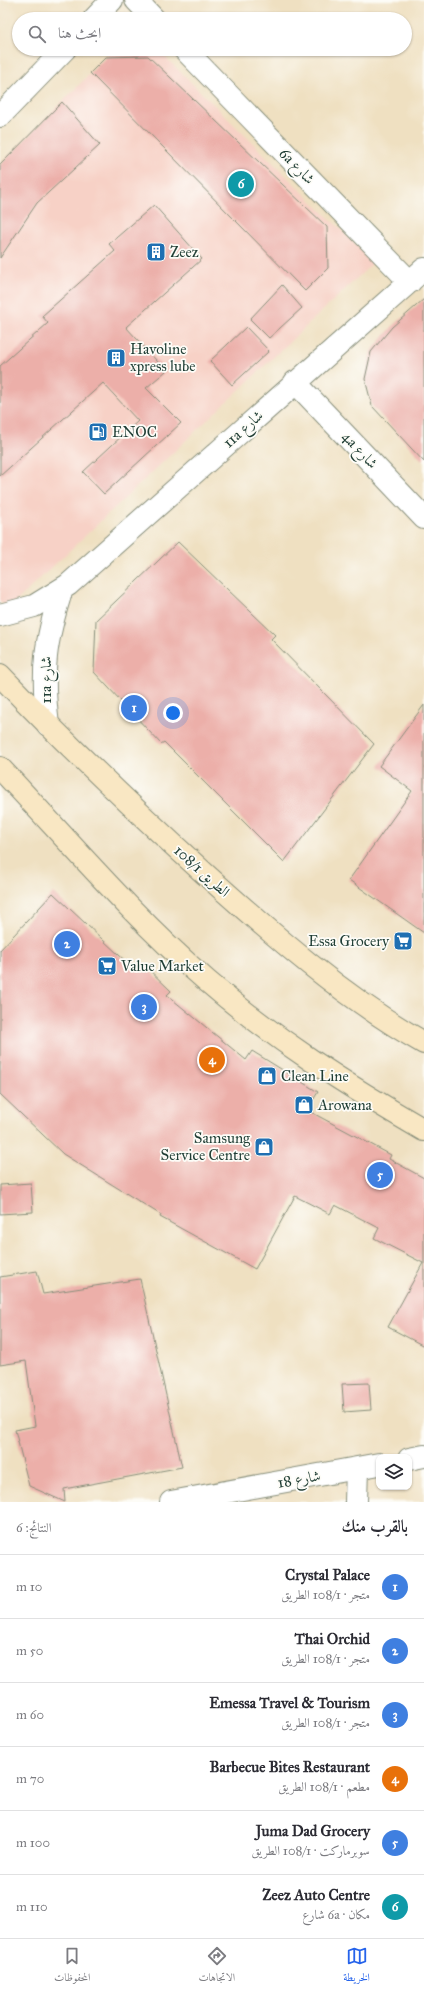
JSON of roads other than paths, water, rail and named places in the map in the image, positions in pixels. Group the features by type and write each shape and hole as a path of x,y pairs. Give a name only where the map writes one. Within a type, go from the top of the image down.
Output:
{"street":[{"path":"101,12 112,0"},
{"path":"136,0 147,12"},
{"path":"0,116 58,56"},
{"name":"6a شارع","path":"191,56 417,276"},
{"name":"11a شارع","path":"0,616 34,606 62,589 417,276"},
{"name":"4a شارع","path":"295,382 424,518"},
{"name":"11a شارع","path":"48,725 44,691 45,656 51,622 62,589"},
{"name":"108/1 الطريق","path":"0,675 48,725 162,835 264,928 331,981 400,1030 424,1043"},
{"path":"0,768 140,919 207,981 284,1042 353,1089 424,1130"},
{"path":"412,1458 424,1456"},
{"name":"شارع 18","path":"171,1502 376,1465"},
{"path":"356,1502 357,1468"}],"place":[{"name":"Zeez Auto Centre","path":"241,184"},
{"name":"Zeez","path":"156,252"},
{"name":"Havoline xpress lube","path":"116,358"},
{"name":"ENOC","path":"98,432"},
{"name":"Crystal Palace","path":"134,708"},
{"name":"Essa Grocery","path":"403,941"},
{"name":"Thai Orchid","path":"67,944"},
{"name":"Value Market","path":"107,966"},
{"name":"Emessa Travel & Tourism","path":"144,1007"},
{"name":"Barbecue Bites Restaurant","path":"212,1060"},
{"name":"Clean Line","path":"267,1076"},
{"name":"Arowana","path":"304,1105"},
{"name":"Samsung Service Centre","path":"264,1147"},
{"name":"Juma Dad Grocery","path":"380,1175"}]}
